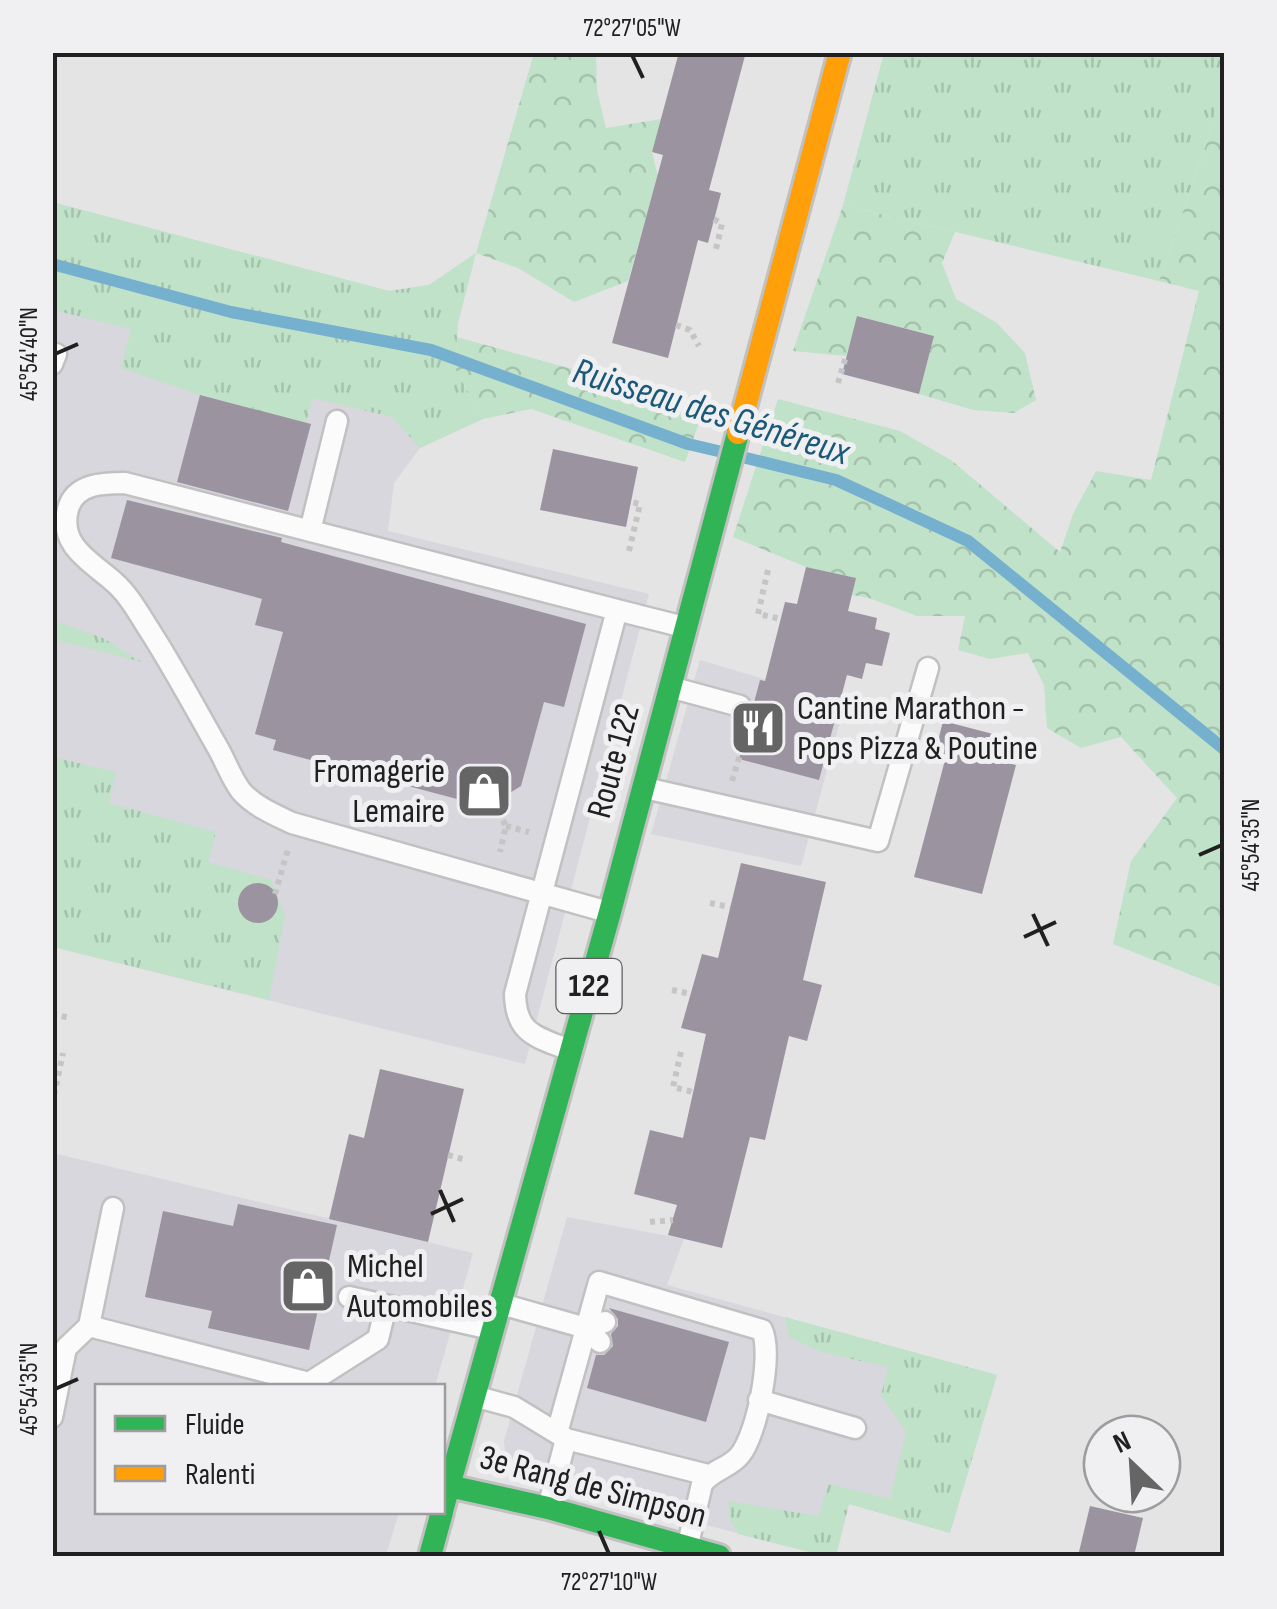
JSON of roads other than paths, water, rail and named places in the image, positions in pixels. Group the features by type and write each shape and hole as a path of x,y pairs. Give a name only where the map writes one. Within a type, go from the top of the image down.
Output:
{"main road":[{"name":"Route 122","path":"449,1486 610,912 840,52"},
{"name":"3e Rang de Simpson","path":"449,1486 548,1508 719,1556"},
{"name":"122","path":"445,1500 449,1486"},
{"name":"122","path":"430,1556 441,1514"}],"lane":[{"path":"310,530 338,421"},
{"path":"610,912 292,824 269,813 241,791 129,598 74,548 61,500 98,483 125,483 686,628"},
{"path":"571,1051 523,1028 516,1012 515,994 617,610"},
{"path":"643,788 878,841 928,668"},
{"path":"670,687 740,706"},
{"path":"52,1417 66,1348 89,1326 113,1208"},
{"path":"548,1508 562,1436 597,1331 599,1282 755,1325 765,1337 767,1355 745,1448 738,1459 708,1475 687,1548"},
{"path":"350,1298 493,1330"},
{"path":"500,1304 597,1331"},
{"path":"89,1326 309,1383 378,1339 386,1306"},
{"path":"474,1396 514,1407 562,1436 708,1475"},
{"path":"759,1400 856,1428"}],"waterway":[{"name":"Ruisseau des Généreux","path":"52,264 231,312 431,350 688,444 718,451"},
{"name":"Ruisseau des Généreux","path":"742,457 836,480 968,541 1224,749"}],"place":[{"name":"Cantine Marathon - Pops Pizza & Poutine","path":"758,728"},
{"name":"Fromagerie Lemaire","path":"484,791"},
{"name":"Michel Automobiles","path":"308,1286"}]}
